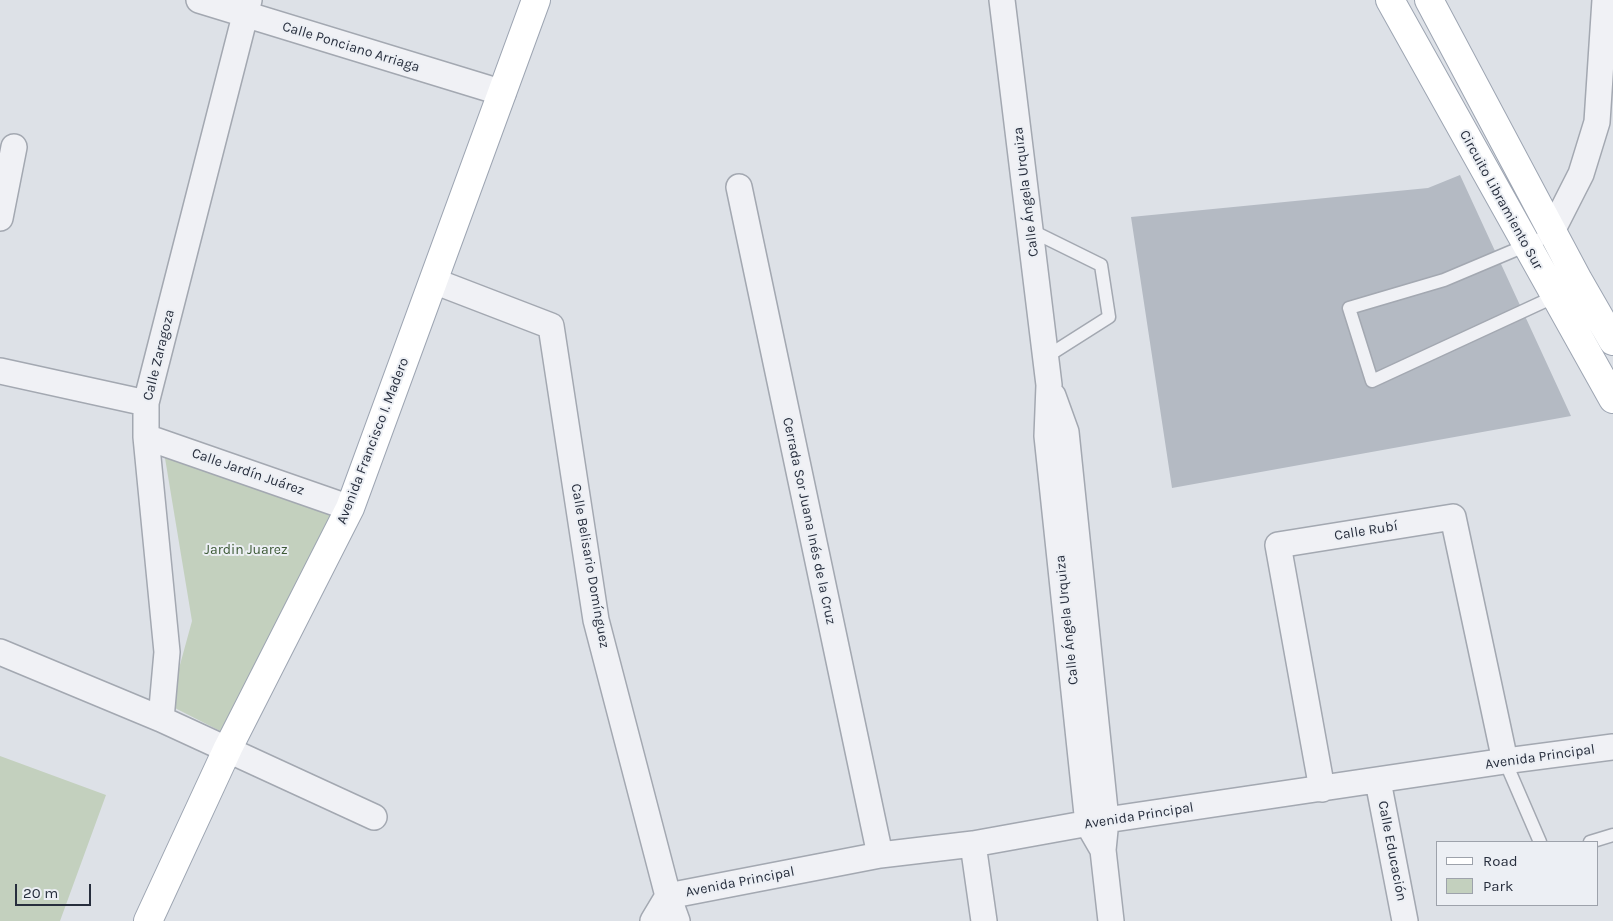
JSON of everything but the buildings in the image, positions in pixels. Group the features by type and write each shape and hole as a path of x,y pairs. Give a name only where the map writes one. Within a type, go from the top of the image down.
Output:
{"main road":[{"name":"Avenida Francisco I. Madero","path":"148,921 228,748 350,508 536,0"},
{"name":"Circuito Libramiento Sur","path":"1390,0 1525,245 1613,399"},
{"path":"1429,0 1578,280 1613,341"}],"street":[{"name":"Calle Ponciano Arriaga","path":"199,0 248,8 503,93"},
{"name":"Calle Ángela Urquiza","path":"1002,0 1049,385 1066,432 1097,822 1103,850 1111,921"},
{"path":"1552,231 1581,174 1597,122 1605,0"},
{"name":"Calle Zaragoza","path":"160,718 167,652 146,437 146,403 248,8"},
{"path":"0,218 14,147"},
{"name":"Cerrada Sor Juana Inés de la Cruz","path":"739,187 880,855"},
{"name":"Calle Belisario Domínguez","path":"434,281 551,326 596,620 668,896"},
{"path":"0,371 146,403"},
{"name":"Calle Jardín Juárez","path":"146,437 350,508"},
{"name":"Calle Rubí","path":"1322,789 1278,545 1453,517 1505,761"},
{"path":"0,652 160,718 374,817"},
{"name":"Avenida Principal","path":"668,896 880,855 972,844 1097,822 1505,761 1613,747"},
{"name":"Calle Educación","path":"1378,781 1405,921"},
{"path":"972,844 984,921"},
{"path":"653,921 668,896"},
{"path":"668,896 677,921"}],"lane":[{"path":"1030,230 1101,265 1109,317 1046,357"},
{"path":"1552,231 1540,240 1444,280 1349,308 1372,381 1556,297 1578,280"},
{"path":"1505,761 1540,841"},
{"path":"1593,841 1613,834"}],"green space":[{"name":"Jardin Juarez","path":"164,452 336,512 228,735 169,705 192,621"},
{"path":"0,756 106,795 60,921 0,921"}]}
